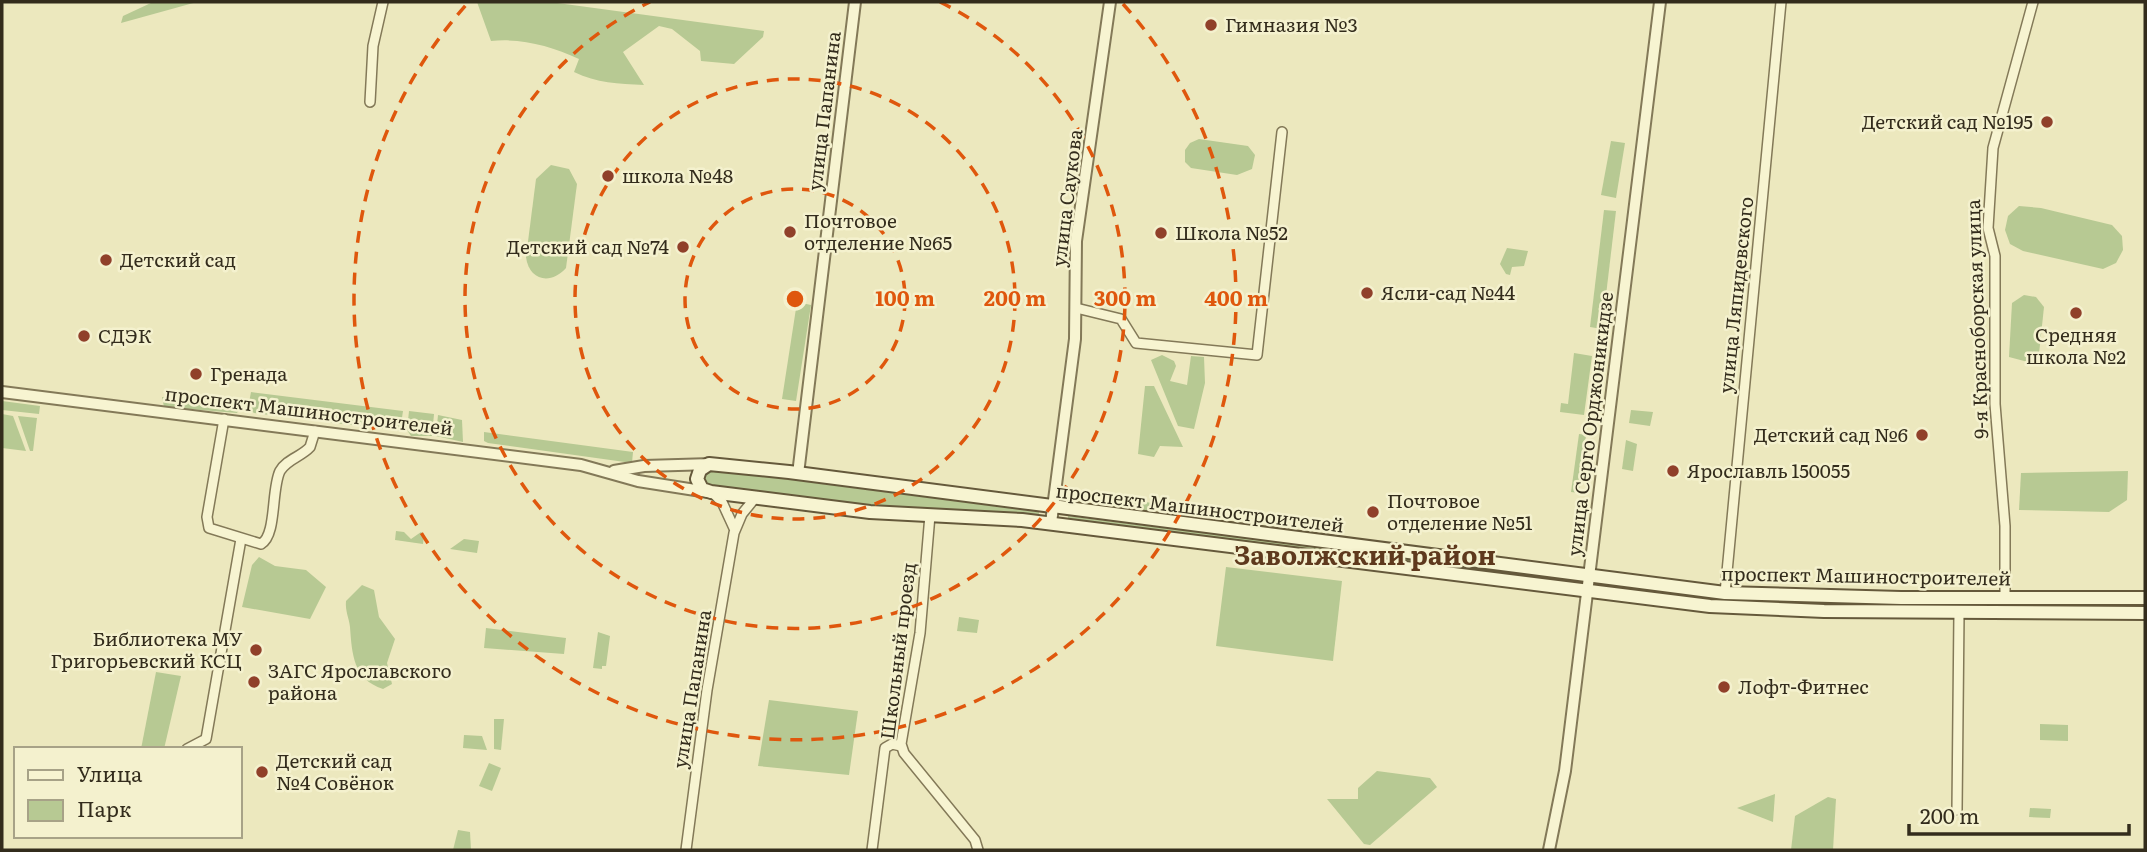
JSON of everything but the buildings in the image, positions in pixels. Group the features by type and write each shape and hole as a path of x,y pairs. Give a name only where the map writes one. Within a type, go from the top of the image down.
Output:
{"main road":[{"name":"проспект Машиностроителей","path":"712,464 1725,593 2145,598"},
{"path":"711,492 700,487 697,476 703,466 712,464"},
{"name":"проспект Машиностроителей","path":"711,492 930,515 983,516 1051,523 1745,609 1959,613 2145,612"},
{"path":"983,516 986,499"}],"street":[{"path":"370,102 373,46 383,2"},
{"name":"улица Папанина","path":"798,474 855,2"},
{"name":"улица Саукова","path":"1051,523 1076,308 1076,241 1110,2"},
{"name":"улица Серго Орджоникидзе","path":"1549,850 1563,788 1660,2"},
{"name":"улица Ляпидевского","path":"1725,593 1781,2"},
{"name":"9-я Красноборская улица","path":"2005,598 2004,526 1995,404 1995,256 1988,229 1993,148 2033,2"},
{"path":"1076,308 1121,319 1136,343 1257,355 1282,132"},
{"name":"проспект Машиностроителей","path":"2,392 581,465 649,483 711,492"},
{"path":"224,419 207,517 209,528 261,544 267,540 280,471 289,460 310,447 315,430"},
{"name":"проспект Машиностроителей","path":"611,472 644,466 712,464"},
{"path":"711,492 721,500 730,516 734,533"},
{"name":"улица Папанина","path":"687,850 707,690 734,533 742,514 755,498"},
{"name":"Школьный проезд","path":"930,515 920,633 901,746 975,840 978,850"},
{"path":"191,747 206,739 241,539"},
{"path":"1957,810 1959,613"},
{"path":"872,850 885,748 892,744 901,746"}],"green space":[{"path":"153,2 197,2 121,23 123,16"},
{"path":"477,2 550,2 764,31 763,37 734,64 701,61 700,51 672,29 659,26 623,52 644,85 616,83 591,79 574,72 579,59 558,50 525,42 491,41"},
{"path":"1199,139 1248,146 1255,155 1252,169 1237,175 1191,168 1185,162 1185,150 1190,143"},
{"path":"1611,141 1625,143 1616,198 1601,195"},
{"path":"551,165 569,169 577,184 566,268 554,277 542,278 531,271 526,257 536,179"},
{"path":"2019,206 2041,208 2112,225 2122,236 2123,250 2116,263 2103,269 2023,251 2010,244 2005,230 2008,216"},
{"path":"1604,210 1616,211 1602,329 1590,327"},
{"path":"1507,248 1528,251 1524,266 1512,267 1510,275 1506,274 1500,264"},
{"path":"2024,295 2036,297 2044,307 2039,354 2028,362 2009,357 2012,303"},
{"path":"797,302 811,305 796,401 782,399"},
{"path":"1574,353 1592,356 1584,415 1560,412 1561,403 1568,404"},
{"path":"1162,355 1174,361 1176,366 1170,381 1187,385 1191,356 1204,357 1205,383 1194,429 1178,426 1151,360"},
{"path":"1145,386 1154,386 1183,447 1160,446 1154,457 1138,454"},
{"path":"251,392 403,411 400,431 254,413 248,408"},
{"path":"162,397 242,405 237,413 164,407"},
{"path":"2,401 40,406 39,414 2,410"},
{"path":"1631,410 1653,412 1650,426 1629,423"},
{"path":"409,411 434,414 432,436 411,436 407,430"},
{"path":"2,414 13,416 26,451 2,448"},
{"path":"438,415 462,420 463,442 436,436"},
{"path":"18,416 37,418 33,451 30,451"},
{"path":"484,432 633,452 632,463 488,443 484,441"},
{"path":"1579,434 1586,435 1579,493 1571,492"},
{"path":"1626,440 1637,444 1633,471 1622,469"},
{"path":"706,471 1039,512 1039,516 871,506 707,485 703,477"},
{"path":"2128,471 2127,500 2109,512 2019,510 2021,473"},
{"path":"1118,498 1152,503 1151,512 1117,507"},
{"path":"1163,504 1197,509 1196,518 1162,514"},
{"path":"1068,516 1576,580 1575,584 1068,520"},
{"path":"396,531 404,532 411,539 421,532 424,535 423,544 395,540"},
{"path":"464,539 479,541 477,553 450,549"},
{"path":"259,557 275,566 306,570 326,587 310,619 242,607 252,565"},
{"path":"1226,567 1342,581 1333,661 1216,646"},
{"path":"1603,584 1768,601 2145,604 2145,607 1829,606 1710,600 1603,587"},
{"path":"362,585 374,590 379,617 395,639 387,663 392,684 383,689 365,679 353,656 346,601"},
{"path":"959,617 979,620 977,633 957,631"},
{"path":"486,628 566,638 564,654 484,648"},
{"path":"598,632 610,636 606,666 602,666 602,669 593,668"},
{"path":"156,672 181,676 164,747 141,747"},
{"path":"769,700 858,711 849,775 758,766"},
{"path":"494,719 504,719 501,750 494,749"},
{"path":"2040,724 2068,725 2068,741 2040,740"},
{"path":"464,735 482,736 487,750 463,748"},
{"path":"489,763 501,768 492,791 479,786"},
{"path":"1377,771 1430,778 1437,787 1370,845 1364,844 1327,799 1358,799 1358,788"},
{"path":"1775,794 1773,822 1737,808"},
{"path":"1828,797 1836,799 1833,850 1791,850 1795,816"},
{"path":"2030,808 2051,809 2050,818 2029,817"},
{"path":"458,830 470,832 471,850 453,850"}],"place":[{"name":"Гимназия №3","path":"1211,25"},
{"name":"Детский сад №195","path":"2047,122"},
{"name":"школа №48","path":"608,176"},
{"name":"Почтовое отделение №65","path":"790,232"},
{"name":"Школа №52","path":"1161,233"},
{"name":"Детский сад №74","path":"683,247"},
{"name":"Детский сад","path":"106,260"},
{"name":"Ясли-сад №44","path":"1367,293"},
{"name":"Средняя школа №2","path":"2076,313"},
{"name":"СДЭК","path":"84,336"},
{"name":"Гренада","path":"196,374"},
{"name":"Детский сад №6","path":"1922,435"},
{"name":"Ярославль 150055","path":"1673,471"},
{"name":"Почтовое отделение №51","path":"1373,512"},
{"name":"Библиотека МУ Григорьевский КСЦ","path":"256,650"},
{"name":"ЗАГС Ярославского района","path":"254,682"},
{"name":"Лофт-Фитнес","path":"1724,687"},
{"name":"Детский сад №4 Совёнок","path":"262,772"}],"district":[{"name":"Заволжский район","path":"1365,556"}]}
